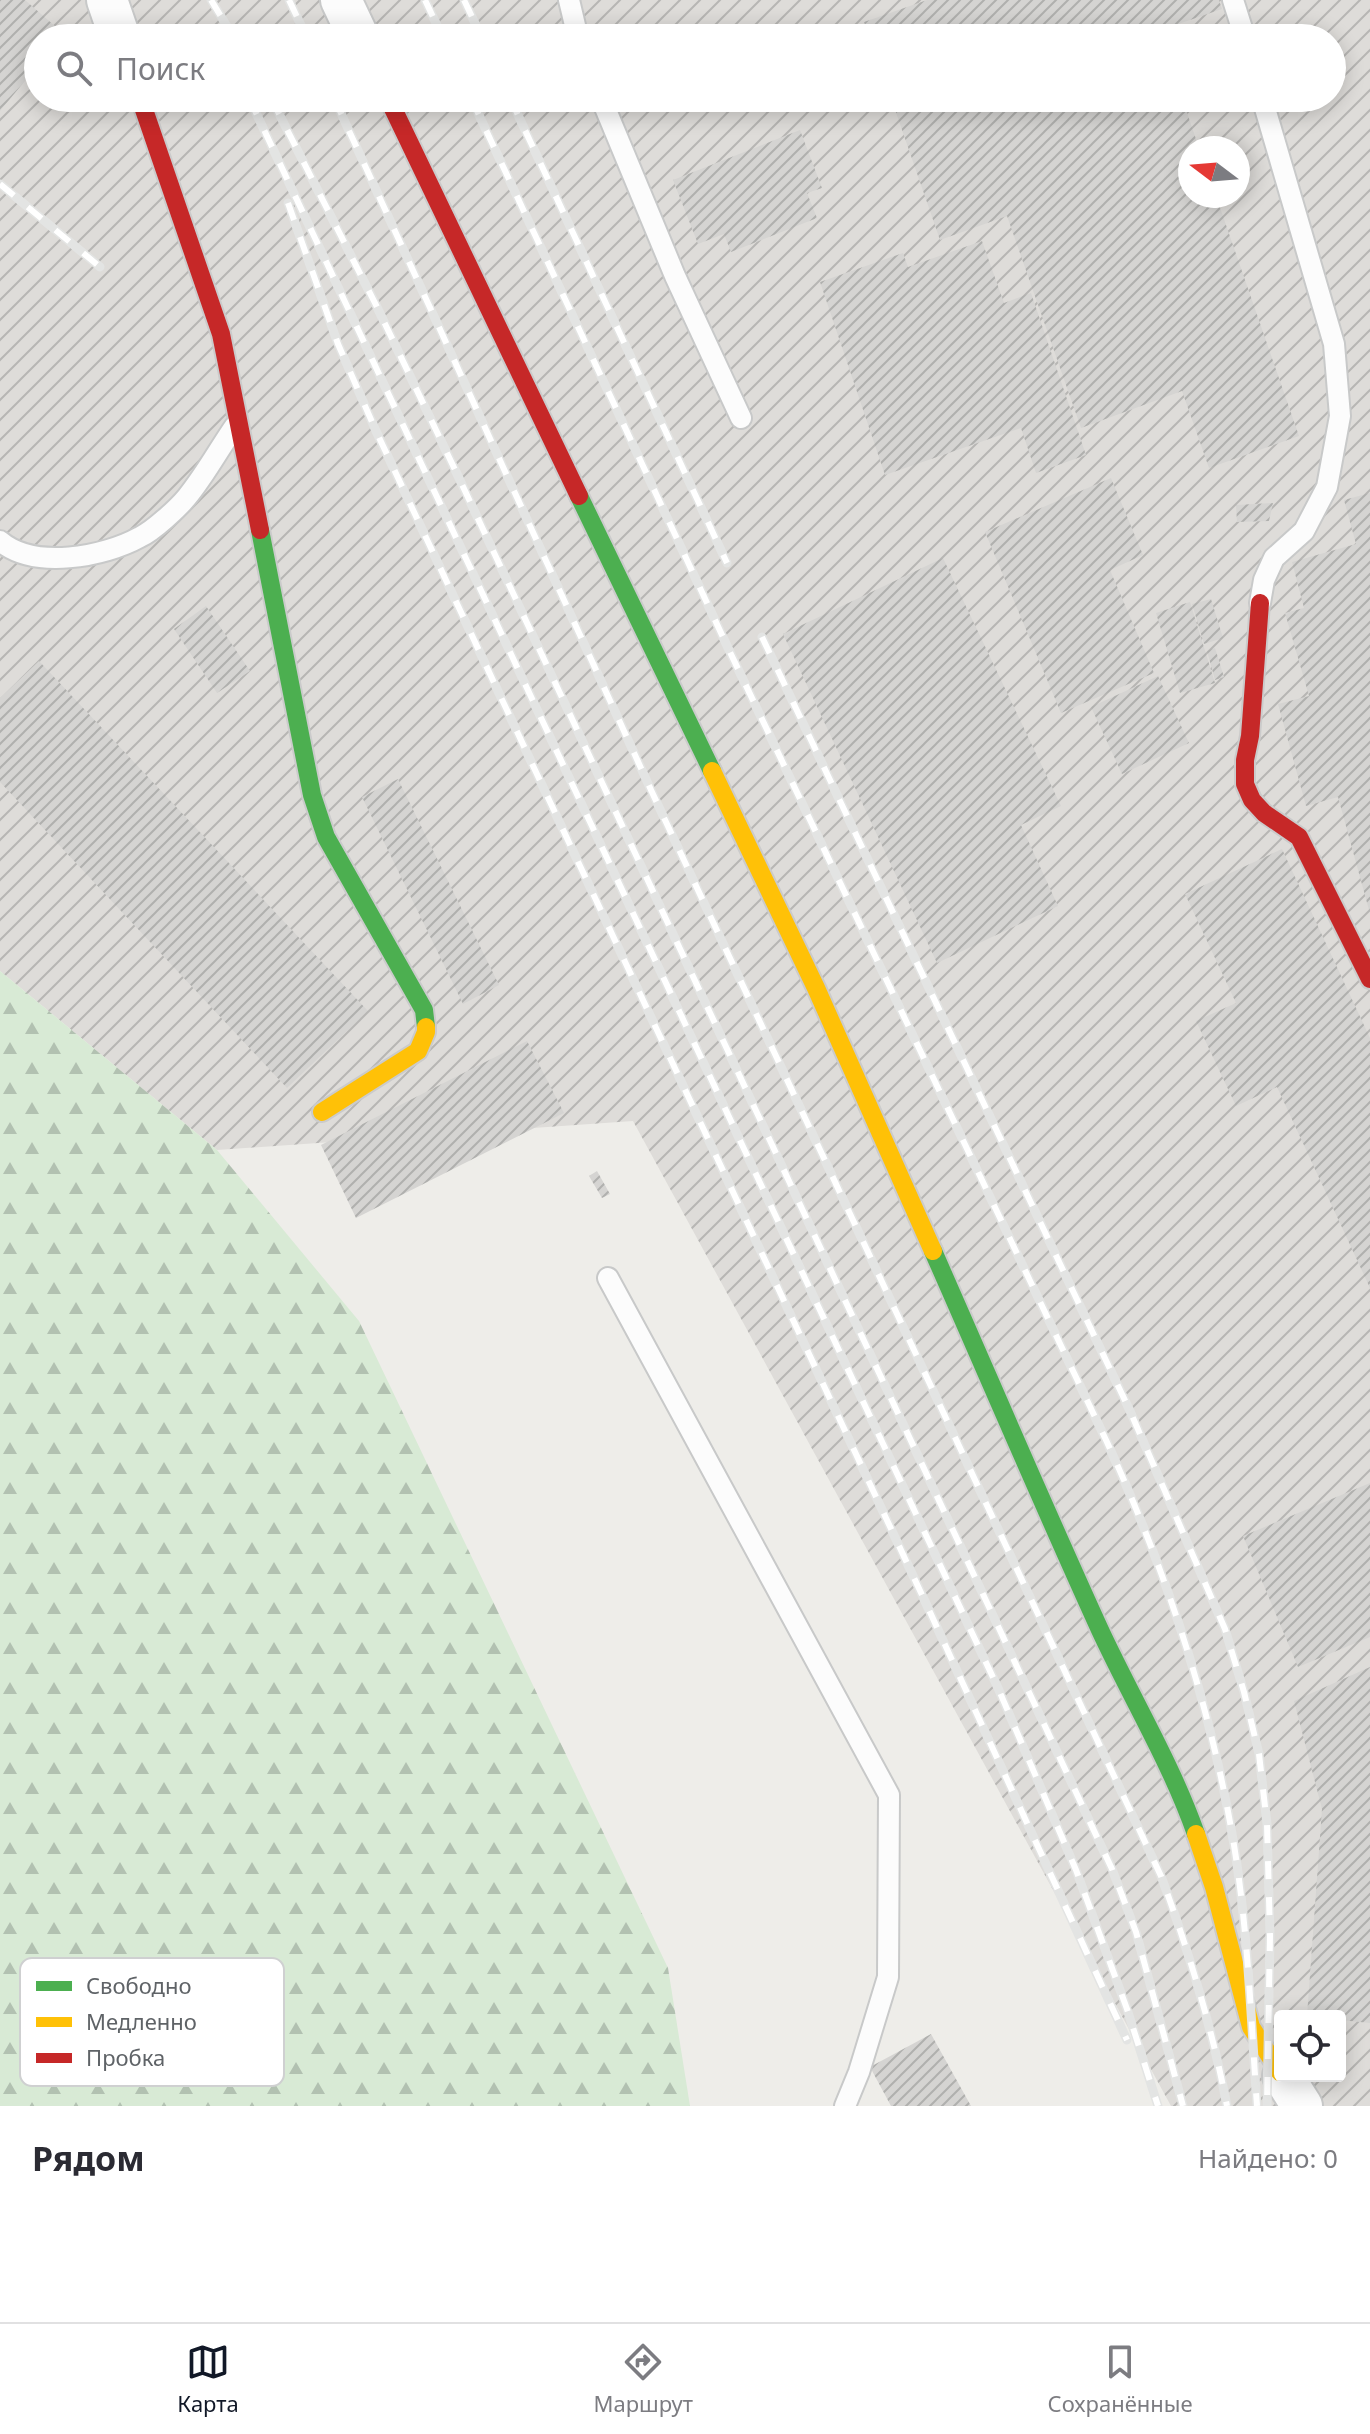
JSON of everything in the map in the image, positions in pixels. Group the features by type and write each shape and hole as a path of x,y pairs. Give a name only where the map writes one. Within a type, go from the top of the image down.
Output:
{"street":[{"path":"107,0 115,24"},
{"path":"341,0 352,24"},
{"path":"145,112 221,334 312,795 326,837 424,1010 426,1032 418,1051 322,1112"},
{"path":"395,112 816,988 1102,1634 1148,1723 1187,1809 1210,1875 1251,2027 1274,2063"},
{"path":"1260,603 1245,784 1252,800 1264,813 1299,837 1370,979"},
{"path":"1286,2082 1302,2106"}],"lane":[{"path":"569,0 575,24"},
{"path":"1233,0 1241,24"},
{"path":"607,112 675,276 741,418"},
{"path":"1260,603 1264,580 1274,558 1304,531 1327,487 1340,416 1334,344 1266,112"},
{"path":"0,541 8,547 48,559 84,557 141,537 186,499 238,421"},
{"path":"608,1278 889,1795 888,1977 859,2072 845,2106"}],"shaded area":[{"path":"0,0 1370,0 1370,2106 1171,2106 633,1121 217,1150 0,971"}],"green space":[{"path":"0,971 217,1150 359,1321 668,1968 690,2106 0,2106"}],"building":[{"path":"0,0 25,0 53,24 24,24 24,82 0,111"},
{"path":"927,0 1219,0 1222,9 1178,24 864,22"},
{"path":"896,112 1187,112 1195,136 1178,136 1178,208 1220,208 1299,436 1209,468 1182,391 1081,428 1007,216 940,240"},
{"path":"800,130 822,188 807,193 817,218 731,252 724,234 698,244 673,180"},
{"path":"982,241 1004,303 1031,293 1086,455 1036,473 1021,428 885,475 820,282 903,253 908,267"},
{"path":"1111,478 1143,555 1110,570 1154,673 1061,713 985,532"},
{"path":"1370,493 1369,910 1338,797 1306,806 1278,704 1309,696 1285,613 1304,608 1292,562 1356,544 1344,500"},
{"path":"1273,503 1269,521 1237,522 1236,505"},
{"path":"943,558 1061,806 1021,825 1058,906 937,963 783,634"},
{"path":"1211,599 1223,638 1204,644 1192,604"},
{"path":"1190,602 1215,683 1180,693 1156,613"},
{"path":"206,606 250,671 217,693 174,629"},
{"path":"1215,648 1224,677 1215,680 1207,651"},
{"path":"39,661 368,1011 287,1088 0,782 0,698"},
{"path":"1158,676 1189,743 1122,774 1091,707"},
{"path":"398,779 499,985 463,1004 362,797"},
{"path":"1282,849 1370,1038 1370,1288 1277,1087 1236,1106 1196,1021 1236,1003 1185,894"},
{"path":"527,1041 564,1113 356,1218 321,1145"},
{"path":"597,1171 610,1194 602,1198 589,1176"},
{"path":"1370,1483 1370,1637 1298,1667 1243,1536"},
{"path":"1370,1667 1370,2023 1346,2021 1346,2010 1307,2010 1322,1809 1294,1701"},
{"path":"931,2034 971,2106 891,2106 870,2067"}],"railway":[{"path":"211,0 226,24"},
{"path":"289,0 300,24"},
{"path":"425,0 436,24"},
{"path":"464,0 475,24"},
{"path":"256,112 998,1688 1076,1870 1127,2009 1158,2106"},
{"path":"278,112 458,476 1112,1869 1136,1932 1183,2106"},
{"path":"340,112 651,790 1161,1876 1199,1990 1227,2106"},
{"path":"478,112 729,650 1106,1440 1148,1538 1199,1690 1213,1741 1234,1845 1243,1910 1257,2106"},
{"path":"517,112 727,563"},
{"path":"0,184 100,267"},
{"path":"288,203 338,344 376,431 923,1597 1127,2040"},
{"path":"762,637 1130,1411 1225,1629 1259,1754 1267,1824 1270,1935 1267,2106"}],"traffic: fast":[{"path":"579,496 712,771"},
{"path":"260,530 312,795 326,837 424,1010 426,1027"},
{"path":"933,1251 1079,1583 1163,1756 1196,1834"}],"traffic: slow":[{"path":"712,771 816,988 933,1251"},
{"path":"322,1112 418,1051 426,1027"},
{"path":"1196,1834 1214,1887 1251,2027 1274,2063"}],"traffic: jam":[{"path":"145,112 221,334 260,530"},
{"path":"395,112 579,496"},
{"path":"1260,603 1245,784 1252,800 1264,813 1299,837 1370,979"}]}
